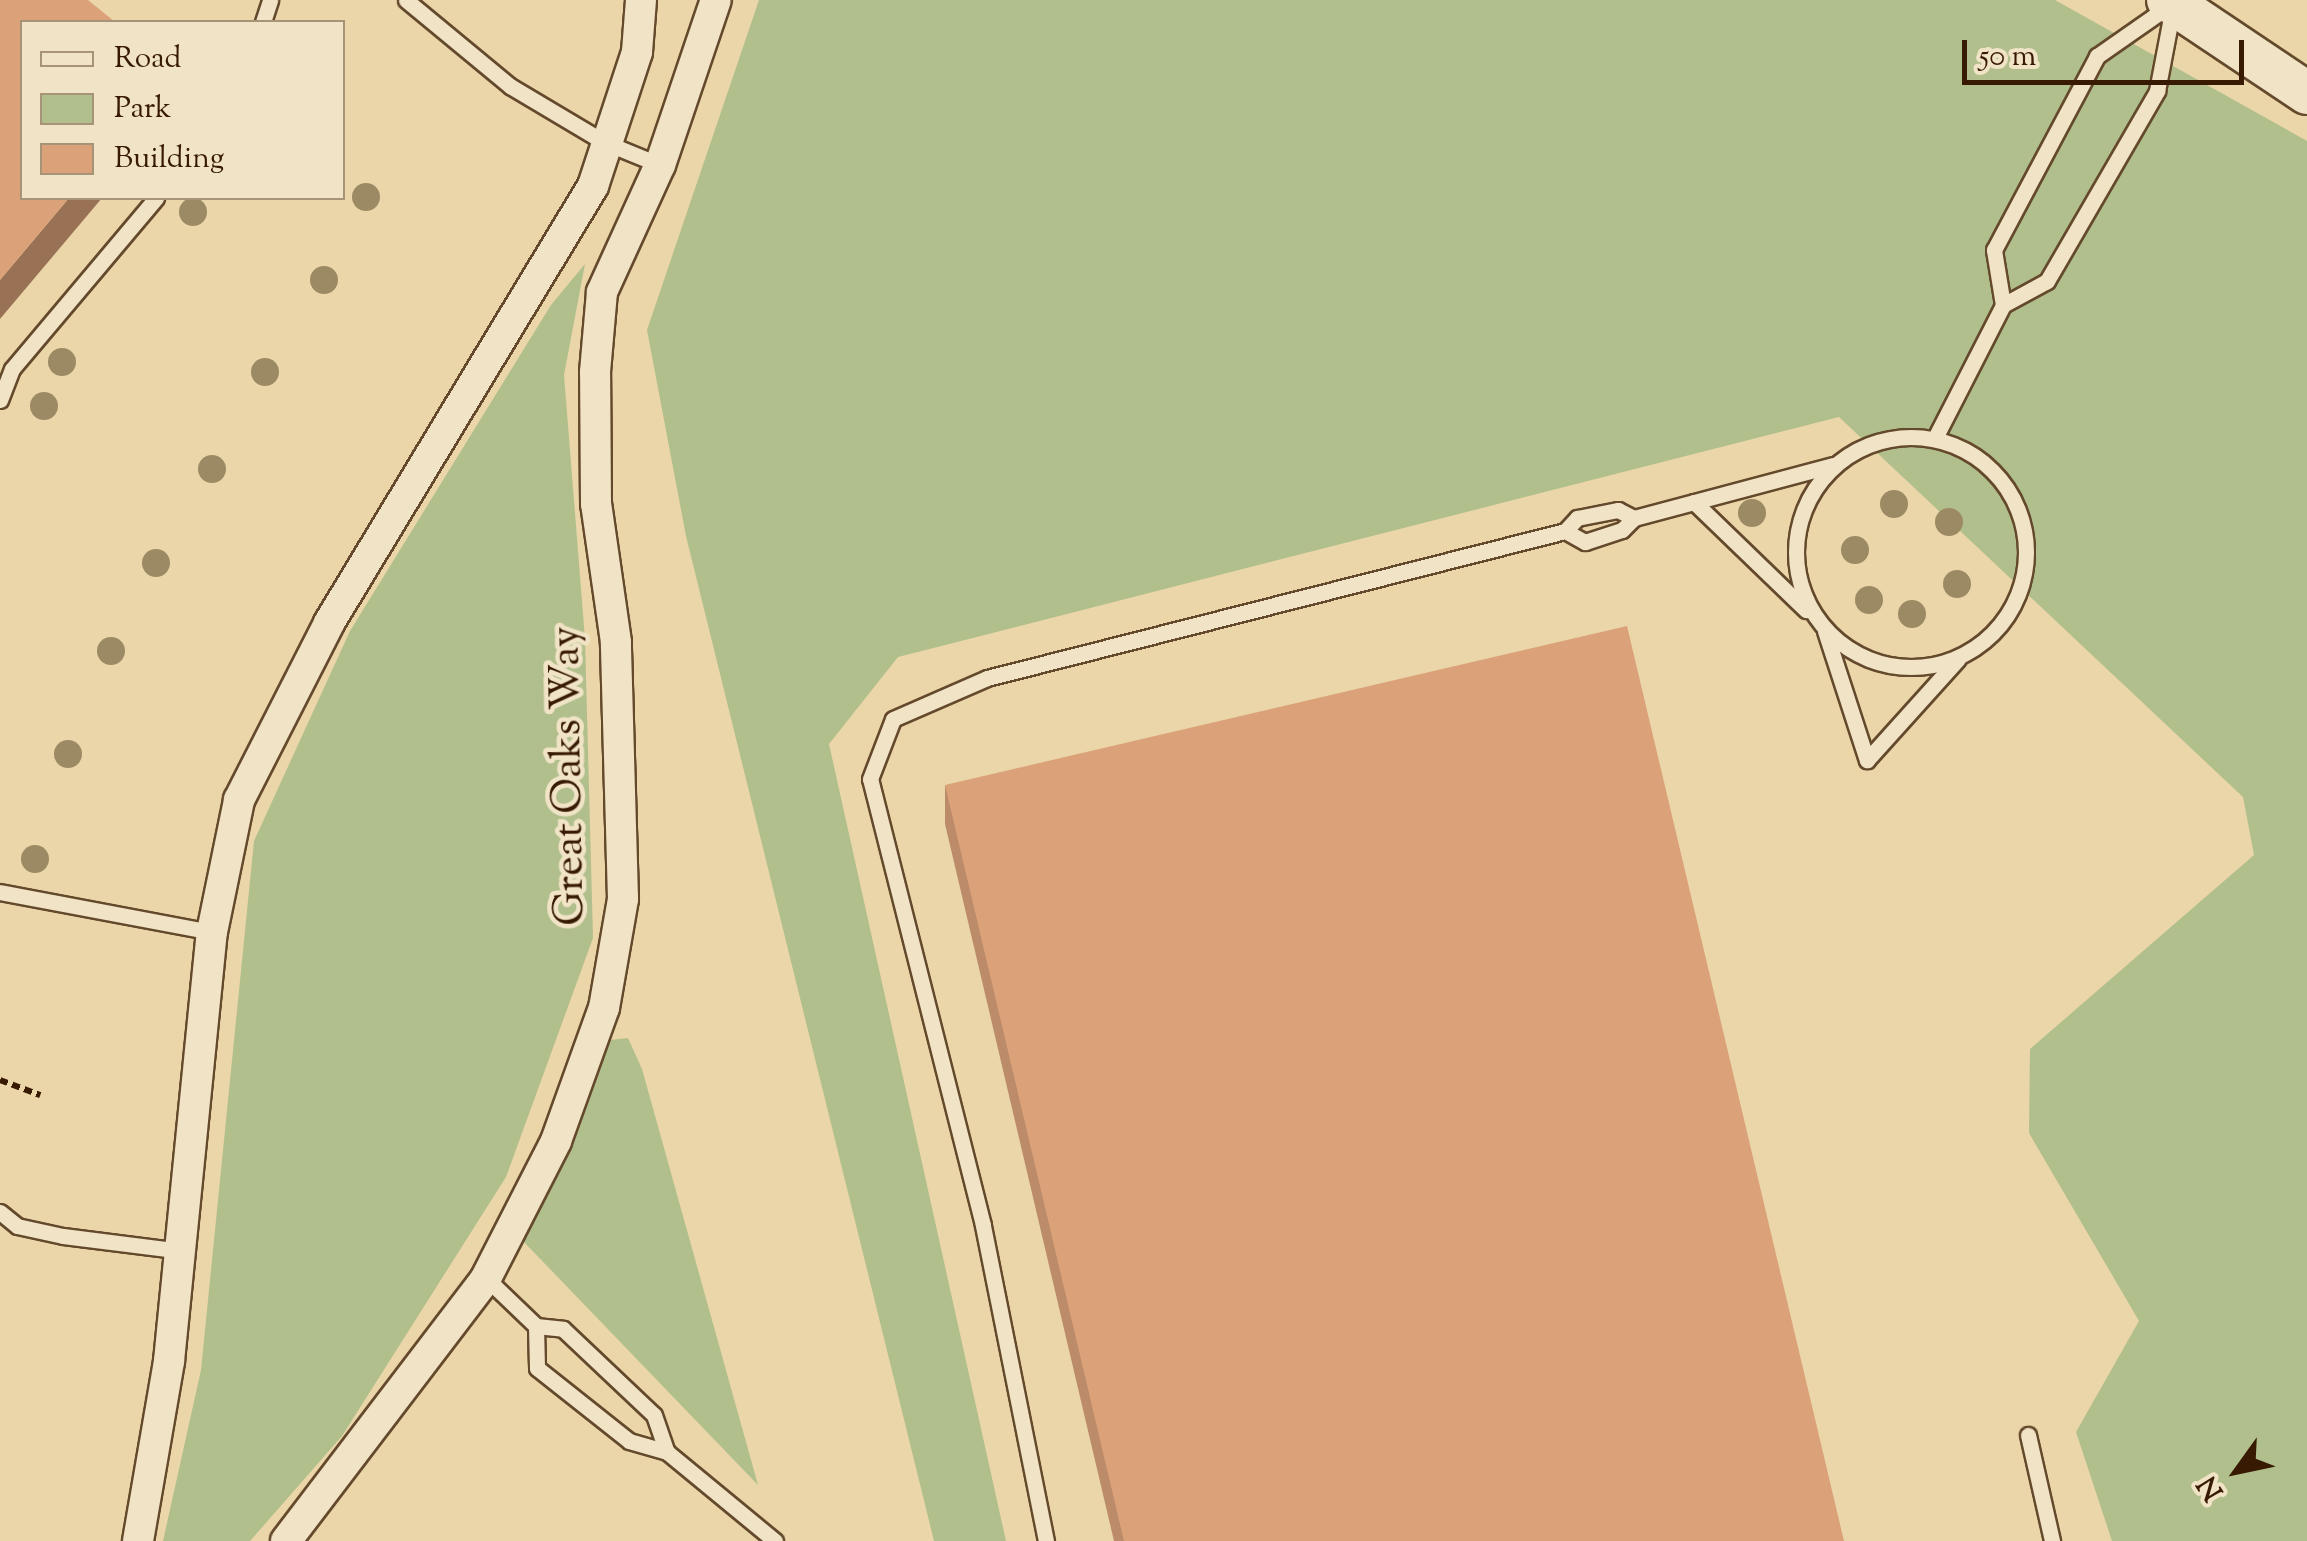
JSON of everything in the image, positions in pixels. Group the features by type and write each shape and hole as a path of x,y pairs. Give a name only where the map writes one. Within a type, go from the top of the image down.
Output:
{"street":[{"path":"138,1541 181,1251 212,932 234,818 263,743 593,186 604,142 637,52 640,0"},
{"name":"Great Oaks Way","path":"286,1541 486,1278 556,1140 604,1008 623,899 616,642 596,504 595,372 602,292 660,165 716,0"},
{"path":"2172,1 2307,93"}],"lane":[{"path":"406,0 510,86 604,142 660,165"},
{"path":"2004,305 1994,250 2097,56 2172,1"},
{"path":"1935,438 2004,305 2047,282 2157,90 2172,1"},
{"path":"0,400 12,369 154,200"},
{"path":"1898,436 1935,438 1969,451 1997,474 2017,505 2026,540 2024,576 2012,610 1988,638 1958,658 1868,760 1824,629 1805,599 1795,564 1797,527 1810,493 1833,465 1864,445 1898,436"},
{"path":"1564,531 1584,542 1622,530 1634,518 1833,465"},
{"path":"1694,502 1756,556 1824,629 1853,652 1887,665 1923,668 1958,658"},
{"path":"1046,1541 983,1225 870,779 893,719 987,678 1564,531 1577,518 1618,510 1634,518"},
{"path":"0,892 212,932"},
{"path":"0,1212 32,1229 181,1251"},
{"path":"486,1278 536,1326 563,1330 654,1415 667,1452"},
{"path":"536,1326 537,1368 630,1441 667,1452 775,1541"},
{"path":"2028,1436 2052,1541"}],"path":[{"path":"0,1080 40,1095"}],"green space":[{"path":"759,0 2055,0 2307,141 2307,1541 2112,1541 2076,1432 2139,1321 2029,1133 2030,1049 2254,855 2243,797 1839,417 898,657 829,744 1006,1541 934,1541 686,536 647,330"},
{"path":"585,264 564,375 585,639 593,938 506,1177 342,1436 250,1541 163,1541 201,1370 254,841 350,631 551,305"},
{"path":"628,1038 642,1069 758,1485 523,1241 610,1040"}],"building":[{"path":"0,0 88,0 113,20 20,20 20,200 67,200 0,280"},
{"path":"1627,626 1844,1541 1124,1541 945,785"}]}
